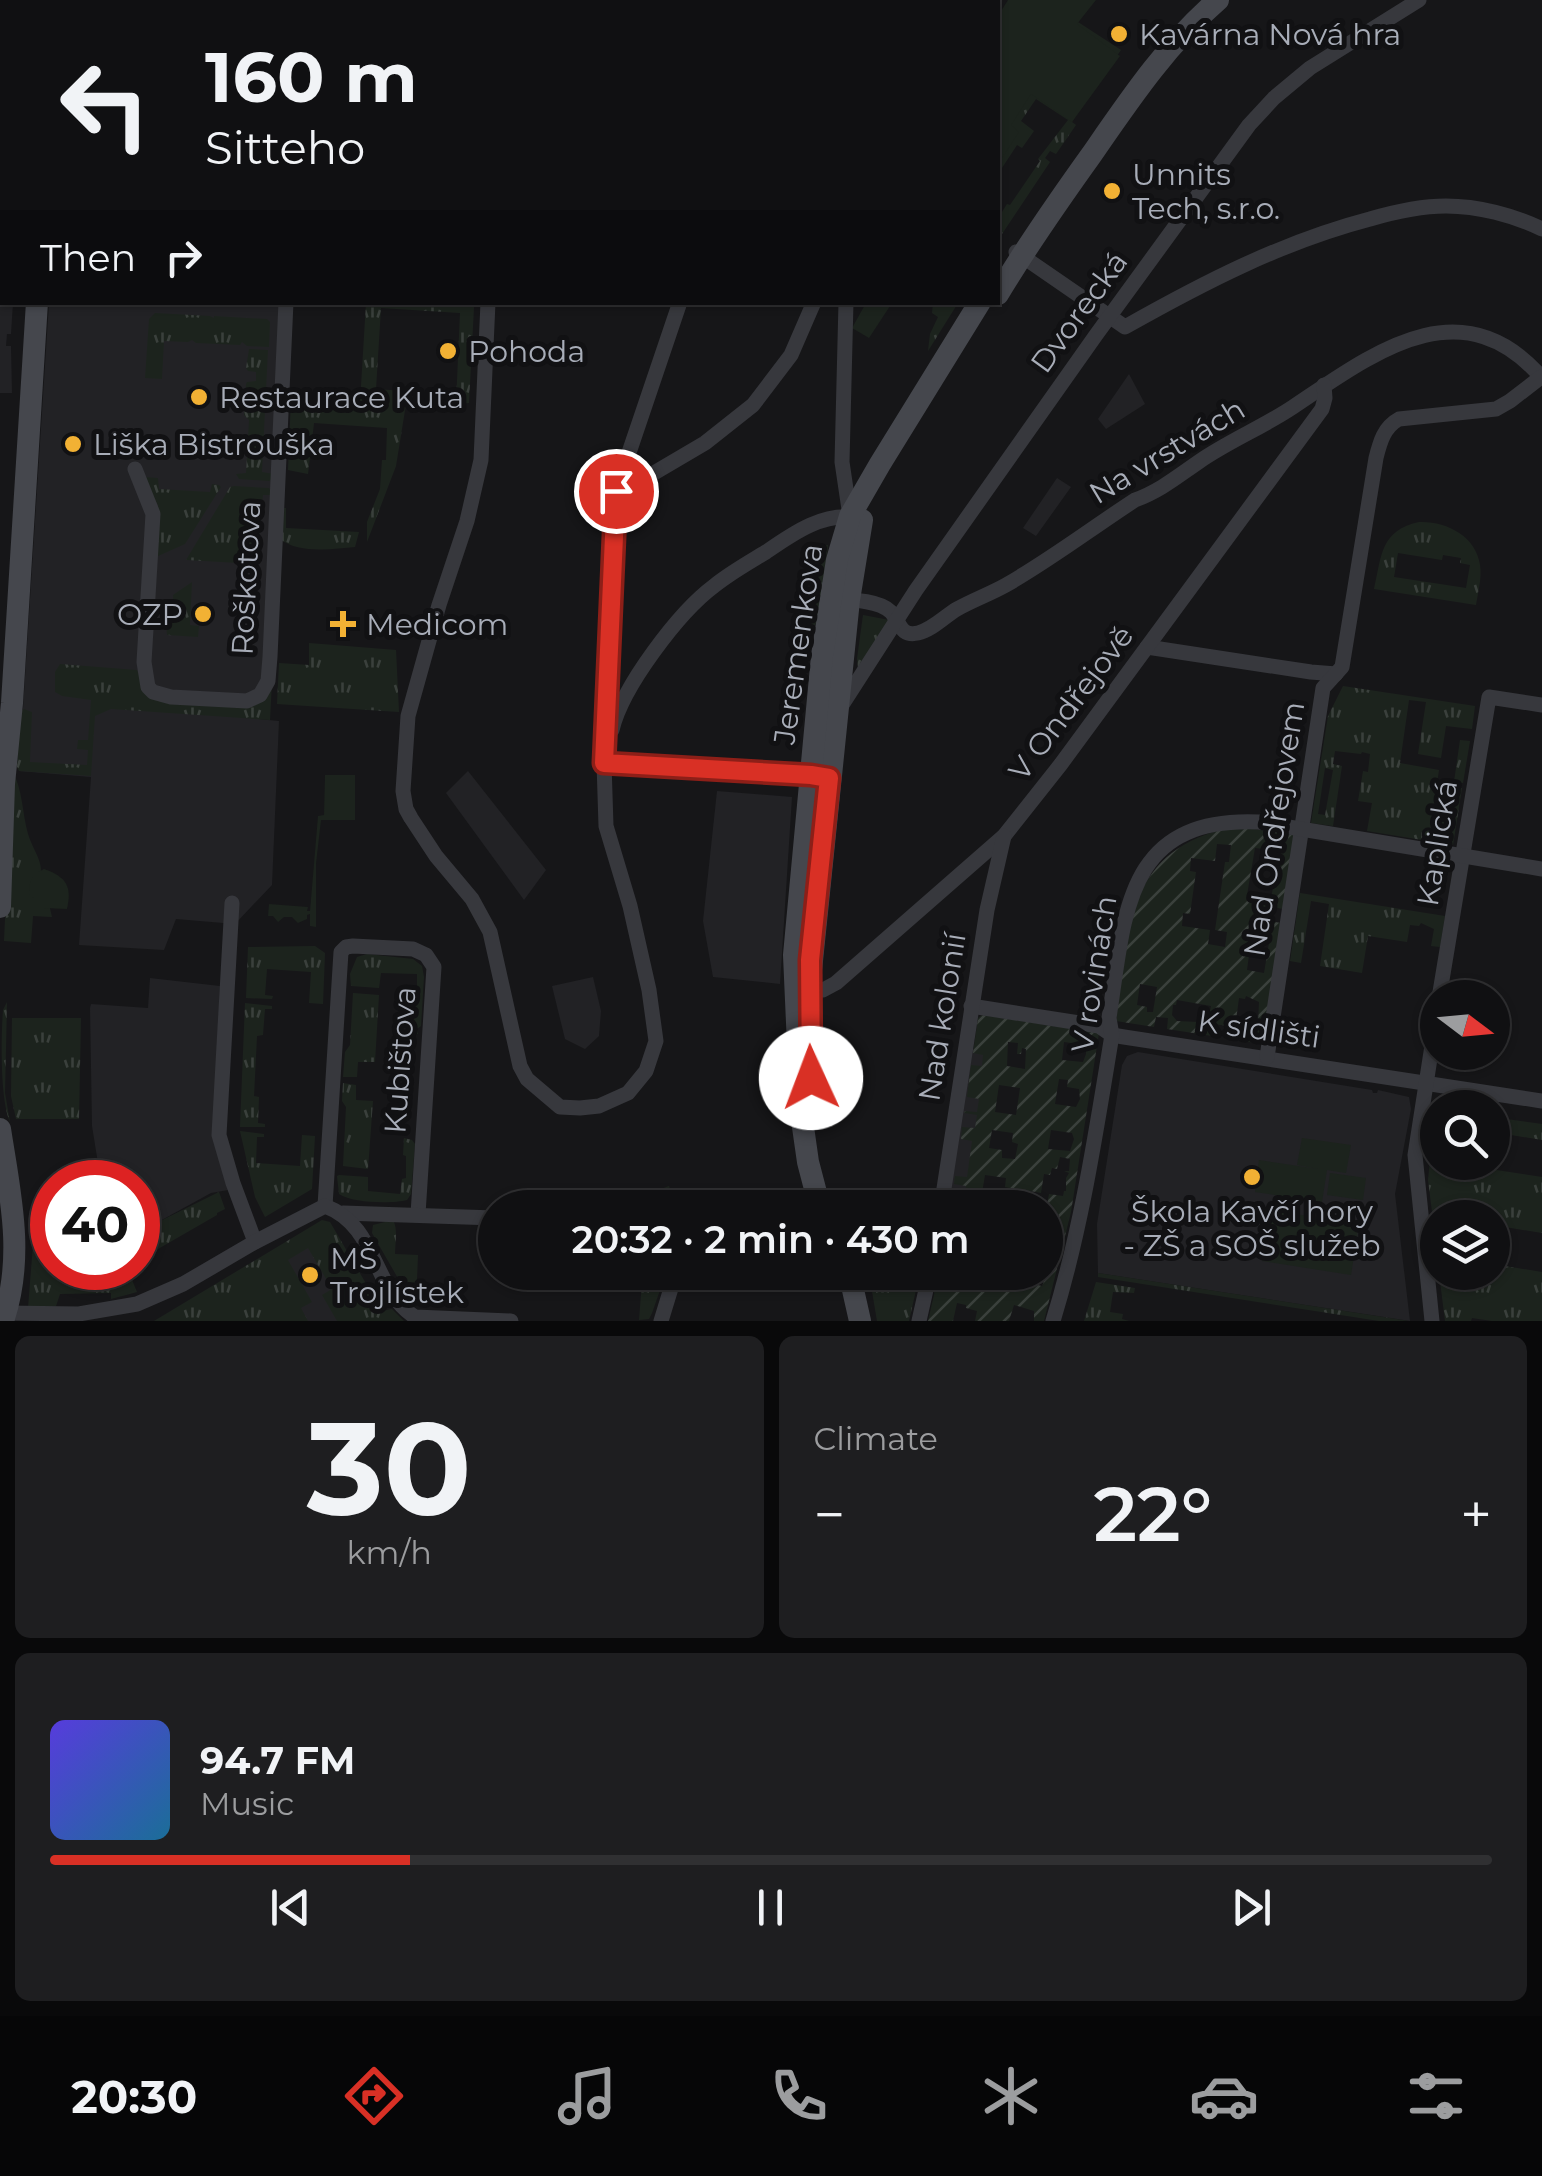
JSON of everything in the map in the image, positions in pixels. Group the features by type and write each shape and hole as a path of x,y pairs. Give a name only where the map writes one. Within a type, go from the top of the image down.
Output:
{"street":[{"path":"1000,291 1164,36 1201,0"},
{"path":"1136,80 1218,0"},
{"name":"Dvorecká","path":"838,710 916,590 1248,125 1310,68 1419,0"},
{"path":"1023,257 1125,327 1258,257 1392,213 1446,206 1496,213 1542,229"},
{"path":"1000,273 1023,257"},
{"path":"0,908 8,632 36,305"},
{"name":"Roškotova","path":"135,469 153,514 144,662 148,687 171,697 247,701 260,695 268,682 270,657 286,305"},
{"path":"488,305 480,460 408,716 403,791 406,809 436,856 472,899 490,932 520,1066 527,1079 560,1107 580,1108 599,1106 628,1093 646,1071 656,1042 630,906 606,826 604,763 616,491 679,305"},
{"path":"614,536 632,498 654,473 705,443 754,404 790,355 813,305"},
{"path":"604,763 614,718 627,690 666,634 711,588 800,531 828,518 856,518 842,462 846,305"},
{"name":"Jeremenkova","path":"820,776 822,656 839,606 856,518 880,464 978,305"},
{"name":"Jeremenkova","path":"856,518 990,305"},
{"name":"Na vrstvách","path":"839,606 886,608 903,631 921,633 956,609 1018,578 1134,500 1160,489 1200,460 1324,385 1406,340 1442,333 1476,336 1505,345 1542,377"},
{"name":"Nad Ondřejovem","path":"1267,1057 1323,688 1342,667 1376,458 1386,430 1399,419 1496,409 1542,377"},
{"name":"V Ondřejově","path":"803,992 826,989 836,983 1004,836 1062,764 1322,409 1324,385"},
{"name":"Jeremenkova","path":"826,1190 812,1112 803,992 794,955 820,776 838,710 839,606"},
{"path":"1147,647 1336,674"},
{"name":"Kaplická","path":"1442,980 1489,697 1542,705"},
{"path":"604,763 820,776"},
{"name":"V rovinách","path":"1052,1321 1083,1205 1112,1035 1110,1018 1126,912 1149,863 1172,841 1206,825 1245,821 1542,869"},
{"name":"Nad kolonií","path":"944,1190 986,910 1004,836"},
{"path":"232,903 220,1135 255,1242"},
{"name":"Kubištova","path":"325,1206 341,952 353,946 413,949 426,955 434,967 418,1214"},
{"name":"Jeremenkova","path":"803,992 802,1113 815,1190"},
{"name":"K sídlišti","path":"971,1006 1099,1026 1112,1035 1542,1101"},
{"path":"1427,1070 1416,1154 1432,1321"},
{"path":"0,1129 6,1197 16,1235 15,1268 4,1317 78,1314 138,1304 183,1284 325,1206 343,1212 478,1217"},
{"path":"343,1212 357,1227 396,1298 416,1319 510,1321"},
{"path":"661,1321 670,1290"},
{"path":"842,1290 848,1321"},
{"path":"853,1290 860,1321"},
{"path":"919,1321 926,1290"}],"shaded area":[{"path":"0,305 13,305 6,346 11,346 12,393 0,393"},
{"path":"49,305 281,305 269,589 258,719 279,721 272,885 235,924 176,919 164,950 79,945 91,777 19,771"},
{"path":"1129,374 1145,404 1106,429 1098,419"},
{"path":"1057,478 1071,487 1036,536 1023,528"},
{"path":"468,771 546,870 524,900 446,793"},
{"path":"717,791 792,797 780,984 713,977 703,921"},
{"path":"593,977 601,1011 599,1036 585,1049 565,1039 552,986"},
{"path":"150,978 220,986 215,1127 228,1190 211,1193 160,1221 160,1160 97,1160 92,1126 91,1004 148,1008"},
{"path":"969,1048 989,1052 966,1190 948,1190"},
{"name":"Škola Kavčí hory - ZŠ a SOŠ služeb","path":"1138,1052 1409,1097 1411,1109 1395,1194 1410,1321 1098,1273 1097,1224 1122,1065 1127,1056"},
{"name":"MŠ Trojlístek","path":"317,1227 371,1321 257,1321 231,1276"}],"green space":[{"path":"1008,0 1096,0 1077,24 1120,56 1072,122 1031,94 1011,125 1019,132 1000,161 1000,13"},
{"path":"1078,22 1121,50 1076,115 1072,122 1076,125 1056,154 1050,151 1045,158 1050,162 1000,237 1000,211 1010,205 1068,120 1036,99 1021,121 1034,131 1022,148 1017,145 1000,171 1000,99"},
{"path":"366,305 474,305 469,403 456,404 460,313 381,308 376,389 418,392 417,405 406,404 396,466 367,542 367,522 380,489 382,460 386,460 387,428 314,423 308,474 288,470 291,399 360,403"},
{"path":"865,305 891,305 869,338 852,328"},
{"path":"933,305 957,305 928,351 938,317 932,313"},
{"path":"155,313 267,319 269,347 247,346 242,342 240,345 164,341 162,379 145,378 149,319"},
{"path":"249,349 268,350 262,472 274,474 269,481 239,479 236,474 246,473 246,384 256,381 256,372 246,368"},
{"path":"158,478 159,489 210,492 212,484 221,487 185,544 156,557 158,505 142,479"},
{"path":"230,487 269,488 273,495 263,495 257,564 186,560"},
{"path":"282,508 286,508 286,528 359,532 355,547 316,549 288,544 280,539"},
{"path":"1419,522 1439,524 1466,538 1480,565 1476,605 1374,589 1385,546 1406,526","holes":["1398,553 1442,560 1443,555 1461,558 1460,563 1470,565 1466,588 1394,577"]},
{"path":"821,545 828,545 820,614 811,626"},
{"path":"192,582 190,625 199,626 198,637 167,635 166,624 175,619 177,611 173,595"},
{"path":"863,615 889,620 858,668 857,659"},
{"path":"309,643 396,650 399,712 277,704 279,663 309,665"},
{"path":"60,664 137,670 144,688 248,706 272,681 270,720 111,709 95,716 91,776 19,771 20,712 24,709 32,712 30,762 87,765 88,750 77,749 78,740 88,740 91,700 55,692 55,672"},
{"path":"1343,686 1475,706 1472,729 1446,726 1441,758 1418,754 1426,702 1409,700 1400,763 1439,770 1432,815 1443,816 1453,786 1462,788 1453,845 1367,831 1372,803 1358,801 1370,754 1362,752 1335,751 1333,764 1342,766 1333,826 1311,823 1328,716","holes":["1325,768 1333,770 1325,815 1318,814"]},
{"path":"1460,740 1470,741 1463,783 1454,782"},
{"path":"12,770 52,917 33,916 31,943 4,941"},
{"path":"325,775 355,775 355,820 321,820 316,927 310,926 310,914 298,923 292,917 278,922 268,916 269,904 308,907 310,911 318,816 324,815"},
{"path":"1224,829 1294,835 1283,909 1273,907 1270,921 1281,923 1262,1044 1225,1038 1227,1026 1215,1024 1212,1036 1167,1029 1168,1018 1156,1017 1154,1027 1116,1021 1129,930 1137,903 1148,879 1166,858 1191,841","holes":["1217,844 1231,845 1215,930 1227,932 1225,947 1208,944 1210,930 1182,926 1183,913 1190,914 1196,872 1190,871 1191,858 1215,861","1255,848 1281,851 1271,899 1247,895","1257,937 1269,943 1264,973 1247,970 1251,940","1140,984 1157,987 1153,1012 1137,1005","1246,996 1259,1002 1254,1031 1235,1028 1239,998","1177,1000 1211,1006 1207,1026 1177,1021 1172,1015"]},
{"path":"44,869 66,884 67,909 44,908 29,894 32,879"},
{"path":"1300,893 1445,916 1440,947 1431,946 1434,929 1421,923 1410,925 1407,942 1368,936 1362,973 1320,966 1329,904 1311,901 1301,963 1290,961"},
{"path":"315,946 325,953 323,1004 309,1003 311,972 267,969 265,995 273,996 272,999 246,998 248,947"},
{"path":"367,954 413,959 422,966 418,1034 410,1034 417,974 381,973 379,988 351,986 350,974 357,957"},
{"path":"353,993 379,995 375,1062 358,1062 357,1077 343,1077 345,1052 350,1045"},
{"path":"7,1002 5,1093 10,1122 4,1099 2,1068 3,1010"},
{"path":"245,1003 272,1006 265,1009 263,1035 257,1036 254,1096 259,1097 258,1123 265,1127 240,1127"},
{"path":"982,1015 1099,1033 1063,1244 1063,1196 1069,1173 1064,1171 1069,1171 1070,1159 1060,1157 1057,1169 1052,1168 1050,1175 1044,1174 1041,1190 1009,1190 1005,1187 1006,1178 985,1175 982,1190 965,1190 966,1186 954,1184 955,1176 967,1177 972,1141 961,1139 962,1127 975,1128 977,1115 964,1113 977,1112 979,1099 967,1097 971,1065 982,1066 983,1055 973,1053 978,1018","holes":["1008,1042 1018,1043 1017,1054 1026,1049 1025,1069 1007,1066","1064,1042 1086,1045 1083,1062 1062,1060","1059,1079 1068,1080 1067,1087 1079,1089 1076,1107 1055,1104","999,1085 1020,1088 1016,1115 995,1112","992,1130 1013,1133 1012,1142 1018,1144 1015,1159 1002,1158 1002,1150 989,1148","1051,1130 1072,1133 1070,1151 1048,1149"]},
{"path":"12,1018 81,1018 79,1119 16,1119 11,1096"},
{"path":"343,1083 356,1085 356,1100 373,1101 368,1169 343,1166"},
{"path":"1510,1120 1542,1124 1542,1140 1510,1135"},
{"path":"240,1131 264,1134 257,1137 256,1163 300,1166 302,1135 315,1136 312,1189 265,1217 255,1197"},
{"path":"404,1138 415,1144 411,1194 407,1200 372,1202 339,1194 339,1175 368,1177 368,1191 400,1194 402,1179 406,1178"},
{"path":"1302,1138 1351,1145 1346,1173 1327,1170 1322,1202 1255,1192 1259,1160 1318,1169 1297,1165"},
{"path":"1510,1172 1542,1177 1542,1233 1510,1228 1510,1200 1431,1200 1428,1180 1510,1180"},
{"path":"1330,1173 1366,1178 1363,1200 1327,1195"},
{"path":"219,1192 225,1209 160,1248 160,1221"},
{"path":"1270,1210 1359,1224 1351,1275 1262,1261"},
{"path":"391,1217 396,1230 395,1254 418,1255 416,1303 372,1233 373,1225"},
{"path":"322,1220 330,1222 382,1311 392,1309 404,1321 337,1321 322,1295 332,1289 308,1248 288,1260 312,1302 301,1308 308,1321 154,1321"},
{"path":"1510,1267 1542,1272 1542,1321 1445,1321 1441,1290 1510,1290"},
{"path":"1098,1273 1409,1321 1379,1321 1098,1277"},
{"path":"1096,1282 1135,1288 1134,1293 1113,1292 1110,1312 1123,1314 1122,1319 1129,1321 1084,1321"},
{"path":"30,1283 30,1290 137,1292 111,1299 111,1293 60,1294 56,1306 28,1308"},
{"path":"641,1290 660,1290 649,1319 639,1320"},
{"path":"872,1290 916,1290 909,1321 877,1321"},
{"path":"935,1290 1052,1290 1044,1321 1034,1321 1034,1311 1014,1305 1009,1321 975,1321 977,1311 957,1303 953,1321 928,1321"}],"place":[{"name":"Kavárna Nová hra","path":"1119,34"},
{"name":"Unnits Tech, s.r.o.","path":"1112,191"},
{"name":"Pohoda","path":"448,351"},
{"name":"Restaurace Kuta","path":"199,397"},
{"name":"Liška Bistrouška","path":"73,444"},
{"name":"OZP","path":"203,614"},
{"name":"Medicom","path":"343,624"},
{"name":"Škola Kavčí hory - ZŠ a SOŠ služeb","path":"1252,1177"},
{"name":"MŠ Trojlístek","path":"310,1275"}],"route":[{"path":"616,491 604,763 829,778 808,991 811,1078"}]}
